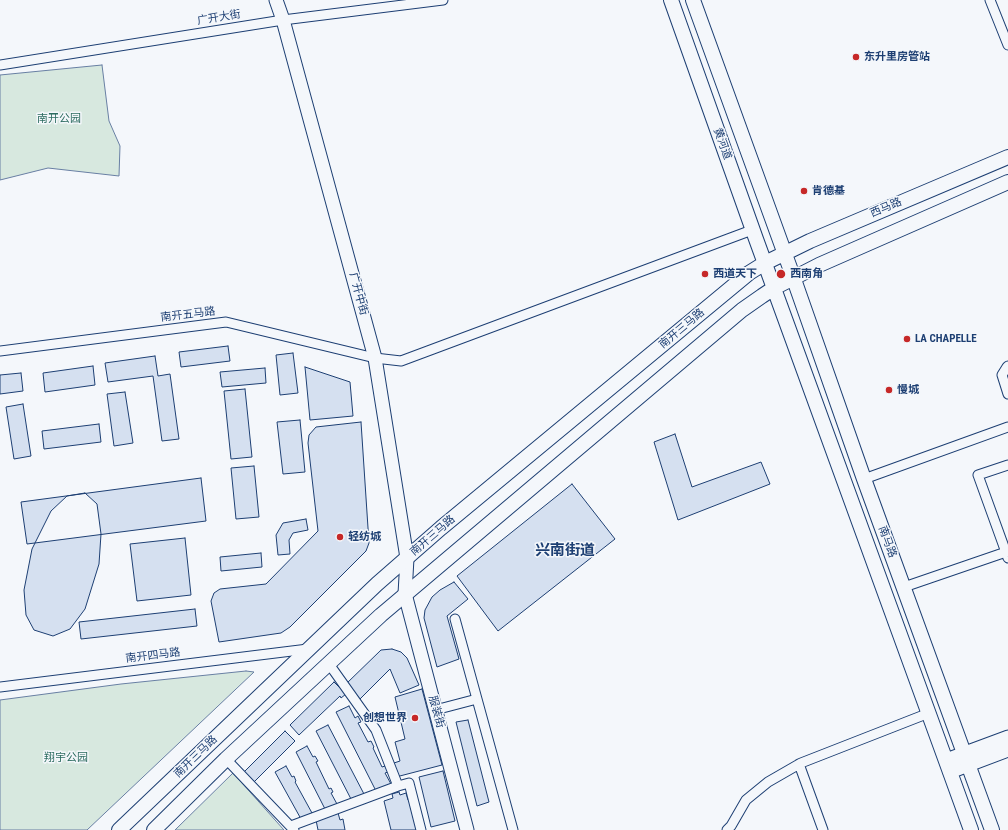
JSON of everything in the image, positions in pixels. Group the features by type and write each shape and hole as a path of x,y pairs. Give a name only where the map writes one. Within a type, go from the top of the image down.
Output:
{"main road":[{"name":"黄河道","path":"671,0 774,288"},
{"name":"黄河道","path":"693,0 784,253"},
{"name":"西马路","path":"765,263 810,240 1008,157"},
{"path":"793,278 841,254 1008,182"},
{"name":"南马路","path":"784,253 864,479 992,830"},
{"name":"南开三马路","path":"119,830 377,584 722,295 765,263"},
{"name":"南开三马路","path":"154,830 226,759 405,594 733,318 774,288 793,278"},
{"name":"南马路","path":"774,288 971,830"}],"street":[{"name":"广开中街","path":"276,0 283,20 375,358 407,558 405,594"},
{"name":"广开大街","path":"0,65 283,20 443,0"},
{"path":"990,0 1008,45"},
{"name":"南开五马路","path":"0,351 226,322 375,358 401,362 752,230"},
{"path":"1008,366 1002,376 1008,394"},
{"path":"864,479 1008,427"},
{"path":"904,587 1007,555 978,475 1008,465"},
{"name":"服装街","path":"405,594 467,830"},
{"path":"455,619 513,830"},
{"name":"南开四马路","path":"0,687 310,648"},
{"path":"329,664 376,730 398,786"},
{"path":"435,710 477,699"},
{"path":"727,830 731,826 746,800 768,782 799,764 929,713"},
{"path":"967,759 1008,737"},
{"path":"948,766 967,759 1008,750"},
{"path":"226,759 292,828 409,782 421,830"},
{"path":"799,764 823,830"}],"green space":[{"name":"南开公园","path":"102,65 109,121 120,146 119,176 48,168 0,180 0,75"},
{"name":"翔宇公园","path":"246,671 254,672 87,830 0,830 0,700 121,684"},
{"path":"233,773 284,830 175,830"}],"building":[{"path":"228,346 230,361 181,367 179,352"},
{"path":"293,353 298,393 280,395 276,355"},
{"path":"155,356 158,376 170,374 179,439 162,441 153,376 108,382 105,363"},
{"path":"93,366 95,385 45,392 43,373"},
{"path":"305,367 350,382 353,416 310,420"},
{"path":"265,368 266,383 222,387 220,372"},
{"path":"21,373 23,391 0,394 0,375"},
{"path":"245,389 252,457 231,459 224,391"},
{"path":"125,392 133,443 114,446 107,394"},
{"path":"23,404 31,456 14,459 6,407"},
{"path":"300,420 305,472 283,474 277,422"},
{"name":"轻纺城","path":"361,422 369,543 366,551 290,627 281,633 219,642 211,601 214,593 220,589 266,584 318,531 308,443 309,435 316,427"},
{"path":"99,424 101,442 44,449 42,431"},
{"path":"675,434 692,487 761,462 770,484 678,520 654,442"},
{"path":"254,466 259,517 236,519 231,468"},
{"path":"201,478 206,521 27,544 21,502"},
{"path":"572,484 615,539 498,631 457,576"},
{"path":"85,493 97,504 101,534 99,564 85,609 70,629 53,636 34,630 26,615 24,590 32,549 51,511 67,496"},
{"path":"306,519 308,530 293,533 289,540 290,554 278,555 276,535 283,523"},
{"path":"185,538 191,595 137,601 130,544"},
{"path":"261,553 262,567 221,571 220,557"},
{"path":"454,582 468,599 447,616 459,659 437,667 424,618 425,610 432,597 440,590"},
{"path":"195,609 197,626 81,639 79,622"},
{"path":"392,649 401,652 407,658 419,685 400,693 390,669 360,699 346,684 381,650"},
{"path":"334,682 346,694 341,698 340,696 299,735 290,725"},
{"name":"创想世界","path":"422,689 442,765 396,777 391,764 400,761 395,742 405,739 395,697"},
{"path":"349,706 355,718 358,716 361,722 358,723 368,742 371,741 382,767 385,766 388,772 385,773 391,784 376,791 336,712"},
{"path":"468,720 489,802 477,806 456,722"},
{"path":"328,725 364,794 352,801 316,731"},
{"path":"285,731 295,741 251,785 241,775"},
{"path":"307,746 313,757 315,756 318,761 316,762 329,789 331,788 333,792 331,793 337,804 325,809 296,752"},
{"path":"286,766 292,777 294,776 295,782 312,813 301,819 275,772"},
{"path":"443,771 455,821 431,827 419,777"},
{"path":"399,792 400,795 406,793 408,800 411,800 415,816 413,816 414,821 416,821 418,830 391,830 384,801 393,798 392,794"},
{"path":"338,813 340,820 343,819 345,830 318,830 316,820"}],"place":[{"name":"东升里房管站","path":"856,57"},
{"name":"肯德基","path":"804,191"},
{"name":"西道天下","path":"705,274"},
{"name":"西南角","path":"781,274"},
{"name":"LA CHAPELLE","path":"907,339"},
{"name":"慢城","path":"889,390"},
{"name":"轻纺城","path":"340,537"},
{"name":"创想世界","path":"415,718"}],"district":[{"name":"兴南街道","path":"565,551"}]}
